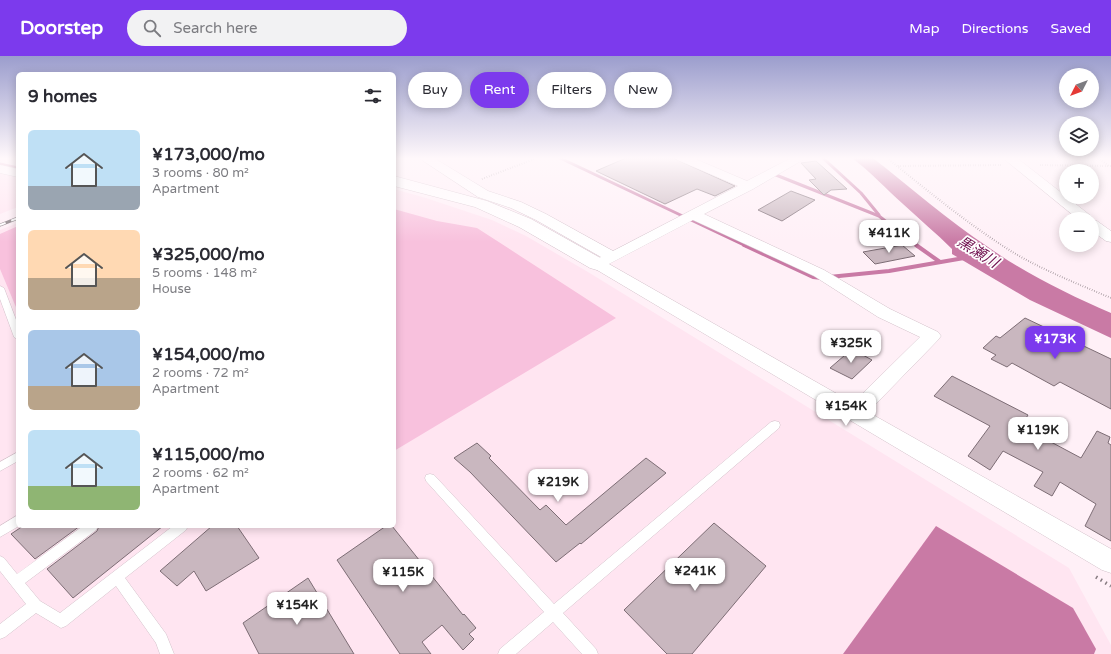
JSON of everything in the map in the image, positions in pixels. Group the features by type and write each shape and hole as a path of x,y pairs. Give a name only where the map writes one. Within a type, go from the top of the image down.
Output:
{"street":[{"path":"413,186 481,204 605,260"},
{"path":"471,186 483,194 516,205 541,217 605,260 855,413 1111,562"},
{"path":"605,260 749,186"},
{"path":"1044,186 1077,212"},
{"path":"694,215 819,273 884,313 932,336 855,413"},
{"path":"1099,229 1111,238"}],"lane":[{"path":"0,288 16,332"},
{"path":"504,654 775,425"},
{"path":"0,467 16,457"},
{"path":"430,478 591,654"},
{"path":"0,532 16,521"},
{"path":"16,582 89,528"},
{"path":"0,562 35,605 61,621 179,528"},
{"path":"117,577 161,639 167,654"},
{"path":"0,632 35,605"}],"path":[{"path":"923,186 977,229 1016,253 1111,298"}],"shaded area":[{"path":"0,186 16,186 16,208 0,214"},
{"path":"396,190 492,220 526,236 588,272 1069,568 1111,645 1111,654 0,654 0,230 16,224 16,528 396,528"},
{"path":"396,210 437,221 477,228 616,318 396,450"},
{"path":"16,227 16,307 0,269 0,234"}],"water":[{"name":"黒瀬川","path":"884,186 908,186 958,226 1002,257 1079,299 1111,313 1111,338 1030,300 952,254 952,249"},
{"path":"936,526 1073,608 1096,649 1094,654 843,654"}],"building":[{"path":"627,186 735,186 715,196 697,189 665,204"},
{"path":"815,186 844,186 847,189 831,190 824,195"},
{"path":"791,191 815,200 782,221 758,210"},
{"path":"902,245 915,256 875,264 863,252"},
{"path":"1025,318 1111,359 1111,409 1060,382 1054,386 1012,363 1007,367 991,359 996,355 983,348 996,336 1000,338"},
{"path":"852,349 872,360 852,379 830,368"},
{"path":"952,376 1028,415 1021,426 1081,458 1097,431 1110,437 1108,443 1111,445 1111,541 1085,526 1096,504 1060,482 1052,496 1034,486 1043,472 1003,451 990,470 968,456 990,426 934,396"},
{"path":"477,443 491,456 489,458 540,510 546,505 566,525 646,458 666,473 581,544 580,543 556,562 470,472 454,458"},
{"path":"714,523 766,566 692,654 667,654 624,610"},
{"path":"20,528 77,528 35,559 11,534"},
{"path":"98,528 160,528 73,598 47,569 97,531"},
{"path":"210,528 238,528 259,558 206,591 194,571 177,586 160,571"},
{"path":"383,528 394,528 463,615 464,614 476,628 469,634 474,639 463,650 442,625 422,642 431,654 400,654 337,560"},
{"path":"308,578 354,654 259,654 243,623"}],"waterway":[{"path":"619,186 746,246"},
{"path":"803,186 879,216 917,246"},
{"path":"853,186 879,215"},
{"path":"744,245 813,277 822,278"},
{"path":"916,245 940,262"},
{"name":"黒瀬川","path":"829,277 889,271 964,258"}],"railway":[{"path":"0,225 16,219"}]}
